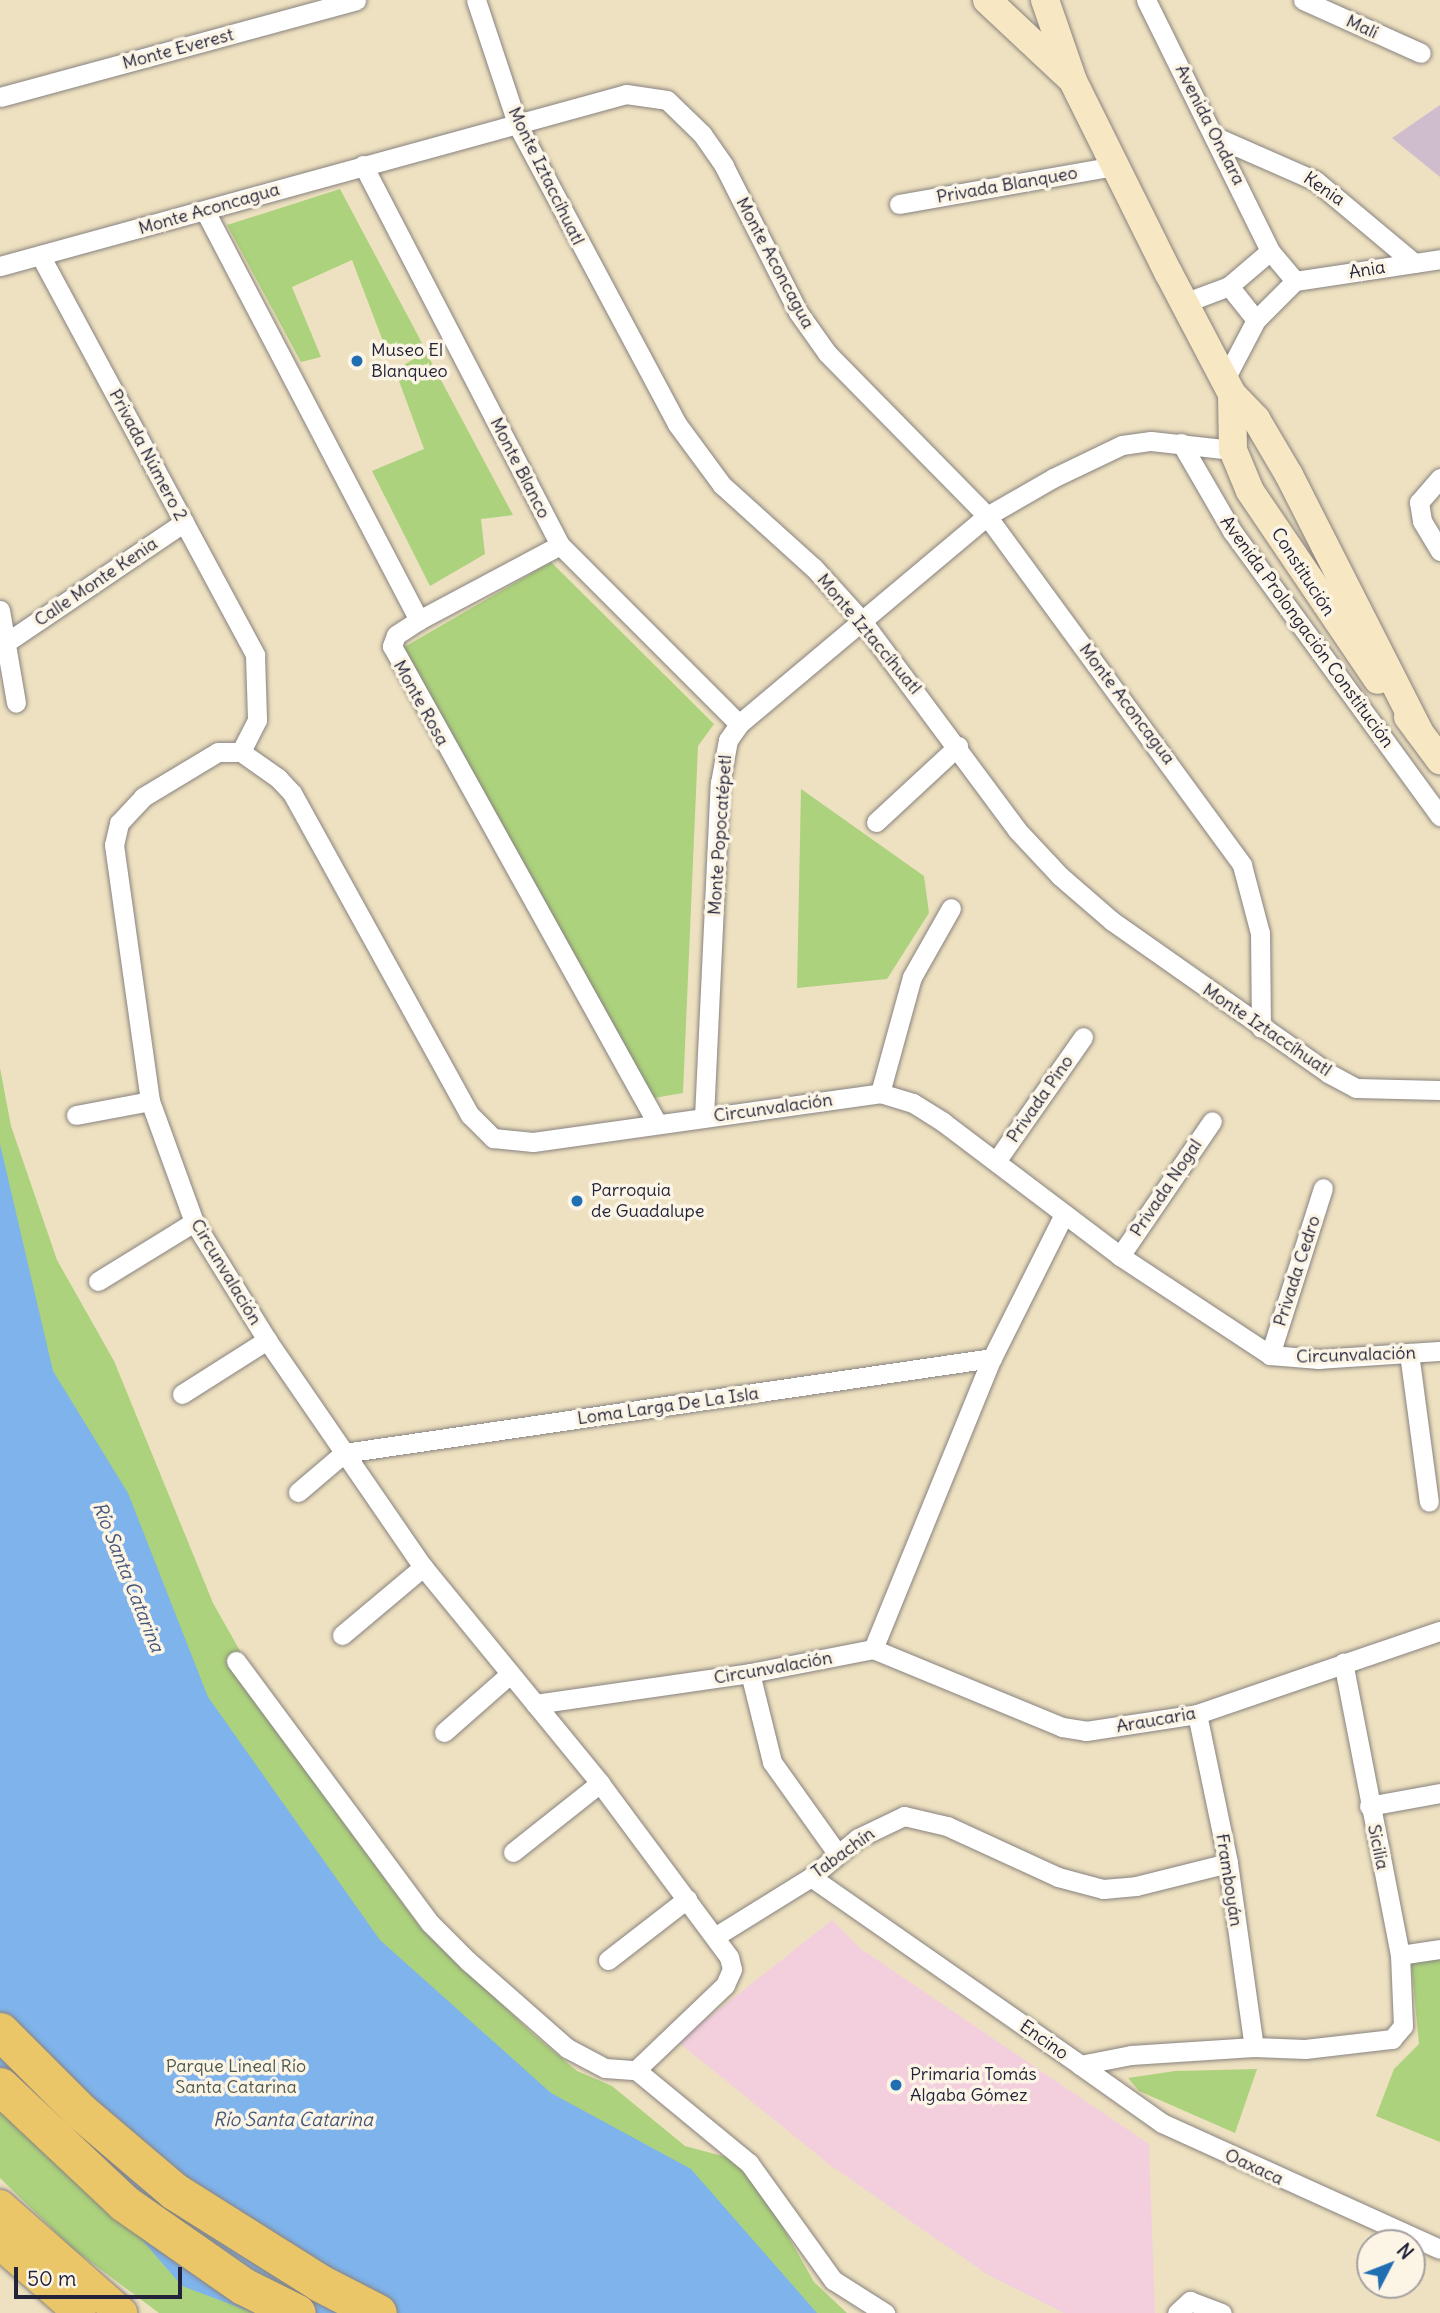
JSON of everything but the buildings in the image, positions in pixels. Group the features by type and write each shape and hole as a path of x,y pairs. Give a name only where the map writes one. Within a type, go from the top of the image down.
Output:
{"highway":[{"path":"0,2031 80,2111 174,2191 298,2270 378,2313"},
{"path":"0,2085 124,2203 243,2286 297,2313"}],"main road":[{"path":"0,2206 121,2313"},
{"path":"0,2243 80,2313"}],"street":[{"name":"Monte Everest","path":"0,97 356,0"},
{"name":"Monte Iztaccíhuatl","path":"476,0 517,127 677,424 722,485 814,568 862,621 958,746 1017,830 1060,876 1112,921 1261,1028 1356,1088 1440,1090"},
{"path":"987,0 1073,81"},
{"path":"1045,0 1073,81"},
{"name":"Avenida Ondara","path":"1146,0 1218,138 1270,251 1295,281"},
{"name":"Malí","path":"1303,0 1420,53"},
{"name":"Constitución","path":"1073,81 1228,386 1256,419 1289,475 1419,731"},
{"name":"Monte Aconcagua","path":"0,265 205,211 363,165 517,127 626,94 649,94 681,109 723,166 798,312 827,353 987,516 1242,865 1260,933 1261,1028"},
{"name":"Kenia","path":"1218,138 1316,181 1414,263"},
{"name":"Monte Blanco","path":"363,165 560,545 739,724"},
{"name":"Privada Blanqueo","path":"899,204 1114,166"},
{"path":"205,211 419,620"},
{"path":"1184,303 1229,286 1270,251"},
{"name":"Privada Número 2","path":"40,255 255,655 257,720 241,752"},
{"name":"Ania","path":"1295,281 1440,259"},
{"path":"1228,386 1256,320 1295,281"},
{"path":"1229,286 1256,320"},
{"name":"Constitución","path":"1228,386 1233,450 1251,491 1326,610 1440,760"},
{"name":"Monte Popocatépetl","path":"704,1117 720,783 728,740 739,724 987,516 1122,445 1181,443 1233,450"},
{"name":"Avenida Prolongación Constitución","path":"1181,443 1232,531 1440,816"},
{"path":"1440,478 1419,502 1423,521 1440,551"},
{"name":"Calle Monte Kenia","path":"7,642 184,522"},
{"name":"Monte Rosa","path":"560,545 419,620 396,635 391,646 657,1124"},
{"path":"0,610 16,703"},
{"path":"876,822 958,746"},
{"name":"Circunvalación","path":"716,1936 600,1783 423,1567 267,1340 194,1222 150,1101 114,845 116,832 130,810 155,789 218,752 241,752 292,793 470,1115 493,1138 533,1142 880,1093 913,1103 997,1160 1120,1256 1270,1354 1319,1359 1440,1351"},
{"path":"880,1093 912,976 951,908"},
{"name":"Privada Pino","path":"997,1160 1083,1037"},
{"path":"76,1115 150,1101"},
{"name":"Privada Nogal","path":"1120,1256 1212,1121"},
{"name":"Privada Cedro","path":"1270,1354 1323,1188"},
{"path":"873,1649 992,1358 1064,1214"},
{"path":"98,1281 194,1222"},
{"path":"182,1394 267,1340"},
{"path":"1409,1353 1429,1502"},
{"name":"Loma Larga De La Isla","path":"344,1453 992,1358"},
{"path":"298,1492 344,1453"},
{"path":"342,1635 423,1567"},
{"name":"Araucaria","path":"873,1649 1062,1727 1101,1729 1197,1713 1261,1695 1343,1662 1440,1631"},
{"name":"Circunvalación","path":"535,1704 750,1673 873,1649"},
{"path":"236,1661 430,1923 567,2048 606,2068 636,2070 750,2163 833,2280 885,2313"},
{"name":"Sicilia","path":"1343,1662 1400,1955 1401,2033"},
{"path":"750,1673 772,1762 837,1853"},
{"path":"444,1732 510,1674"},
{"name":"Framboyán","path":"1197,1713 1228,1863 1254,2047"},
{"path":"513,1852 600,1783"},
{"path":"1369,1806 1440,1793"},
{"name":"Tabachín","path":"716,1936 811,1877 837,1853 904,1816 947,1826 1058,1877 1103,1889 1136,1886 1228,1863"},
{"name":"Encino","path":"811,1877 1080,2065 1131,2055 1254,2047 1305,2049 1392,2039 1401,2033"},
{"path":"608,1960 687,1899"},
{"path":"636,2070 729,1979 729,1957 716,1936"},
{"path":"1400,1955 1440,1949"},
{"name":"Oaxaca","path":"1080,2065 1162,2123 1440,2249"},
{"path":"1183,2307 1222,2313"}],"shaded area":[{"path":"1440,105 1440,177 1392,138"},
{"name":"Primaria Tomás Algaba Gómez","path":"832,1920 861,1949 1149,2144 1155,2313 1064,2313 988,2275 830,2165 678,2042"}],"green space":[{"path":"340,189 422,343 389,357 352,260 292,287 321,357 301,362 227,225"},
{"path":"426,352 513,515 481,519 485,554 430,586 372,471 424,449 395,370"},
{"path":"551,562 714,724 698,746 683,1093 648,1099 401,649"},
{"path":"801,789 924,876 929,913 887,979 797,988"},
{"name":"Río Santa Catarina","path":"0,1068 11,1126 57,1260 114,1361 213,1603 305,1766 343,1822 420,1927 534,2035 577,2071 612,2086 685,2146 737,2160 767,2199 814,2282 847,2313 159,2313 72,2248 0,2178"},
{"path":"1440,1958 1440,2142 1376,2116 1394,2069 1419,2044 1411,1960"},
{"path":"1257,2069 1235,2133 1139,2091 1128,2078 1175,2071"}],"water":[{"name":"Río Santa Catarina","path":"0,1144 53,1371 128,1493 208,1697 380,1940 551,2093 691,2169 817,2313 254,2313 182,2286 5,2082 0,2071"}],"place":[{"name":"Museo El Blanqueo","path":"357,361"},
{"name":"Parroquia de Guadalupe","path":"577,1201"},
{"name":"Primaria Tomás Algaba Gómez","path":"896,2085"}],"park label":[{"name":"Parque Lineal Río Santa Catarina","path":"236,2077"}]}
